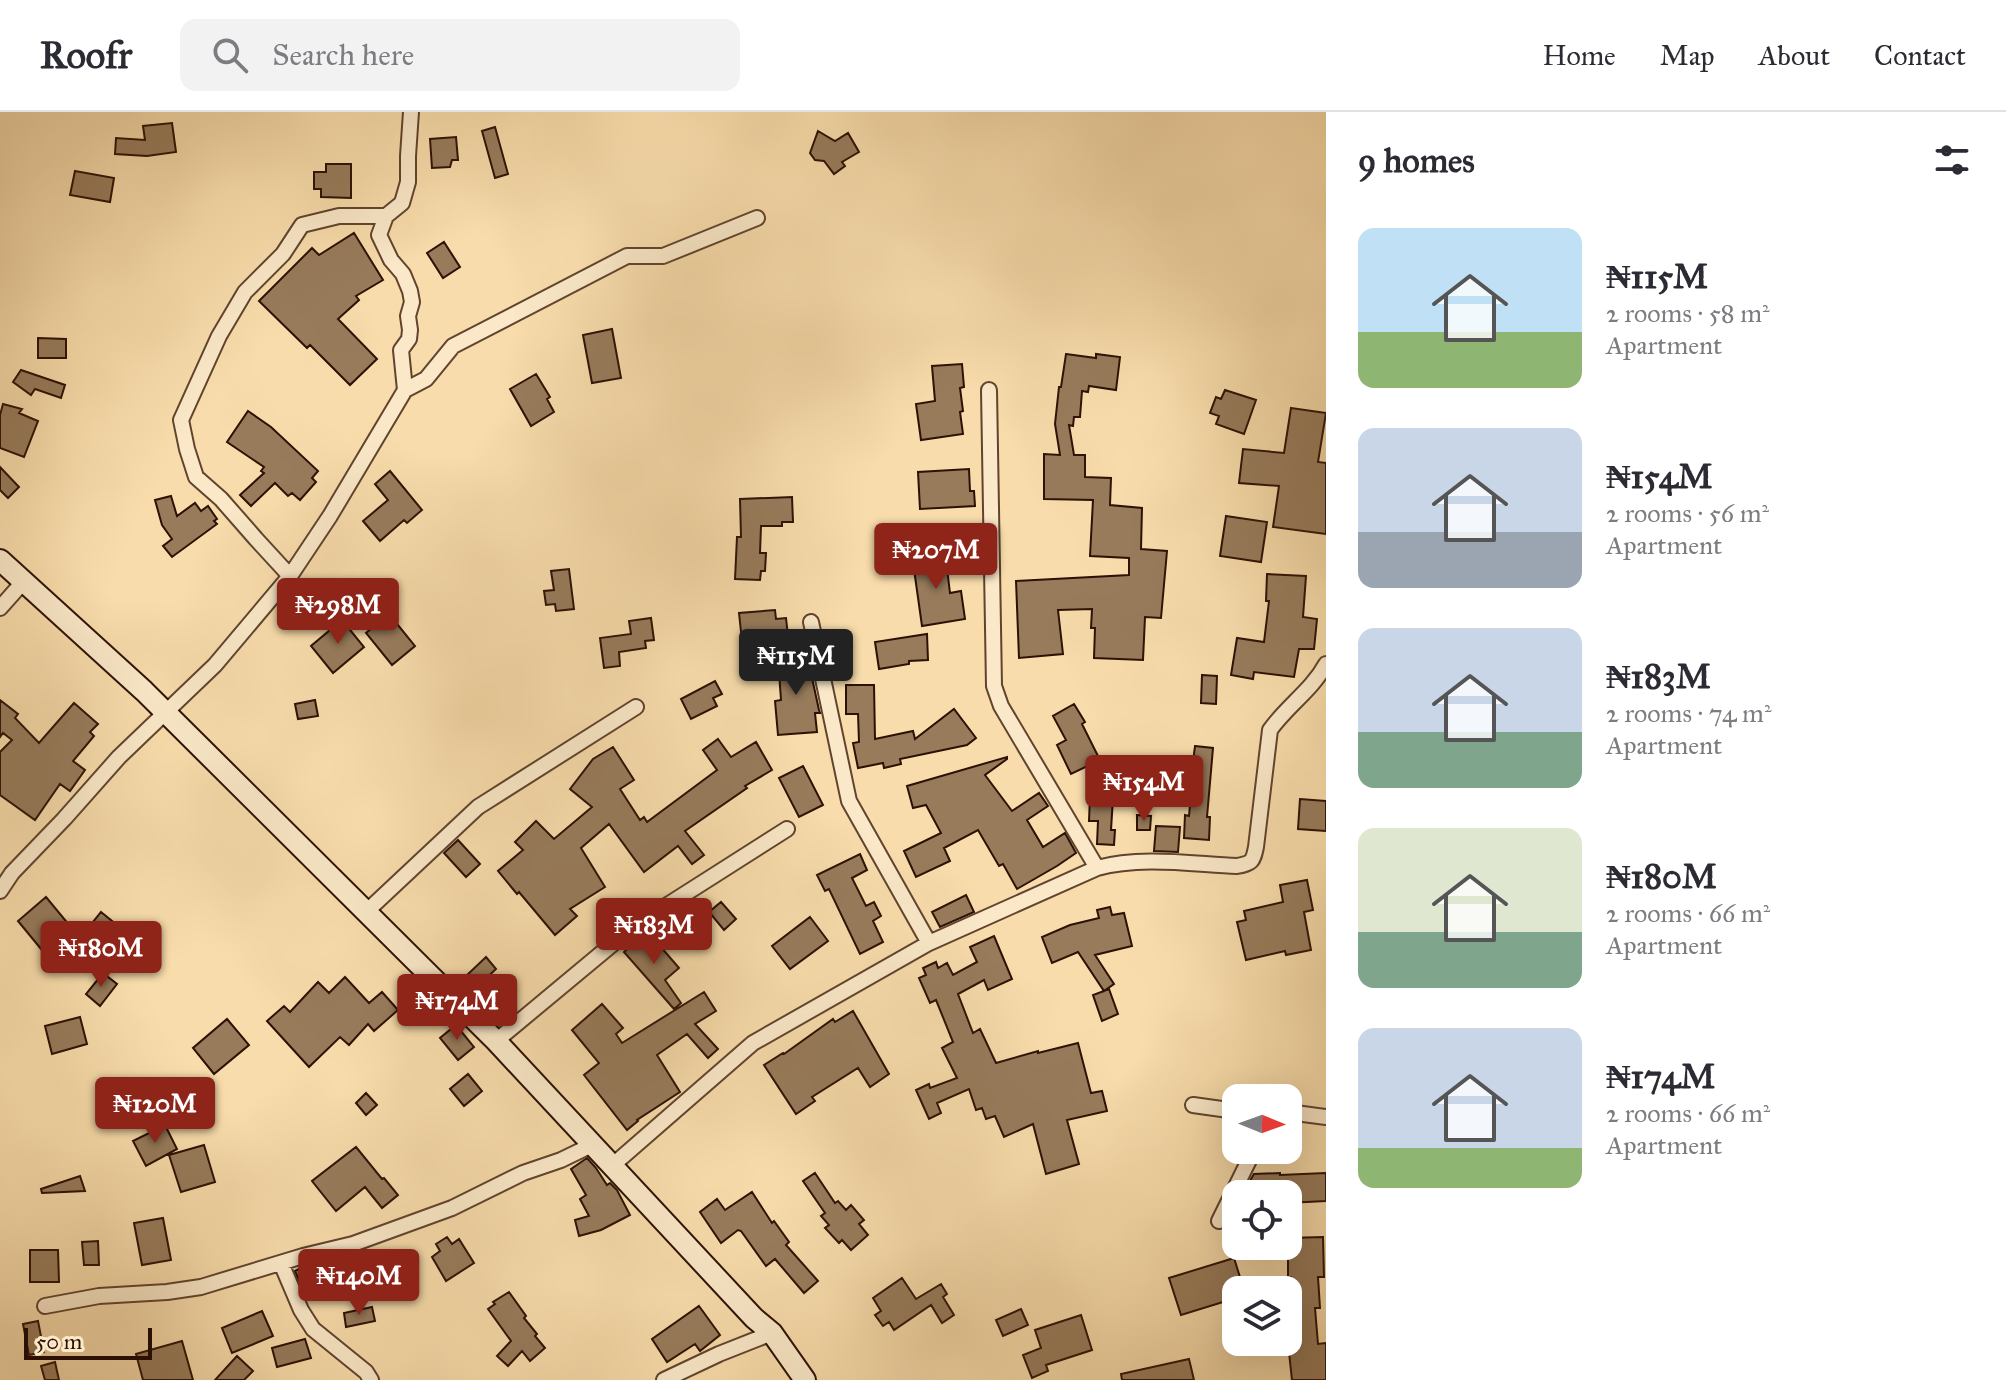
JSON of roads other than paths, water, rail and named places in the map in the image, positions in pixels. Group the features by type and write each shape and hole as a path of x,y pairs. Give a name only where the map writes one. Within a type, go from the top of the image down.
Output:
{"street":[{"path":"405,390 401,350 409,339 408,316 412,302 403,274 391,260 379,235 386,216 402,203 408,182 411,112"},
{"path":"290,576 221,499 196,477 181,420 219,336 245,292 283,254 302,225 339,216 386,216"},
{"path":"0,891 12,873 119,757 215,665 290,576 330,516 405,390 426,379 453,346 627,256 663,256 757,218"},
{"path":"989,390 994,686 1001,706 1097,868"},
{"path":"0,560 165,712 496,1041 754,1318 772,1333 805,1380"},
{"path":"0,608 24,581"},
{"path":"811,622 849,801 929,943"},
{"path":"613,1165 753,1043 929,943 1097,868 1120,862 1249,864 1254,859 1270,730 1281,714 1318,679 1326,664"},
{"path":"366,912 478,807 636,707"},
{"path":"496,1041 633,927 787,829"},
{"path":"1193,1105 1222,1109"},
{"path":"1302,1114 1326,1117"},
{"path":"45,1306 99,1296 201,1287 353,1244 452,1208 523,1173 594,1144"},
{"path":"1219,1221 1247,1164"},
{"path":"281,1263 301,1310 313,1329 366,1372 371,1380"},
{"path":"664,1380 772,1333"}]}
